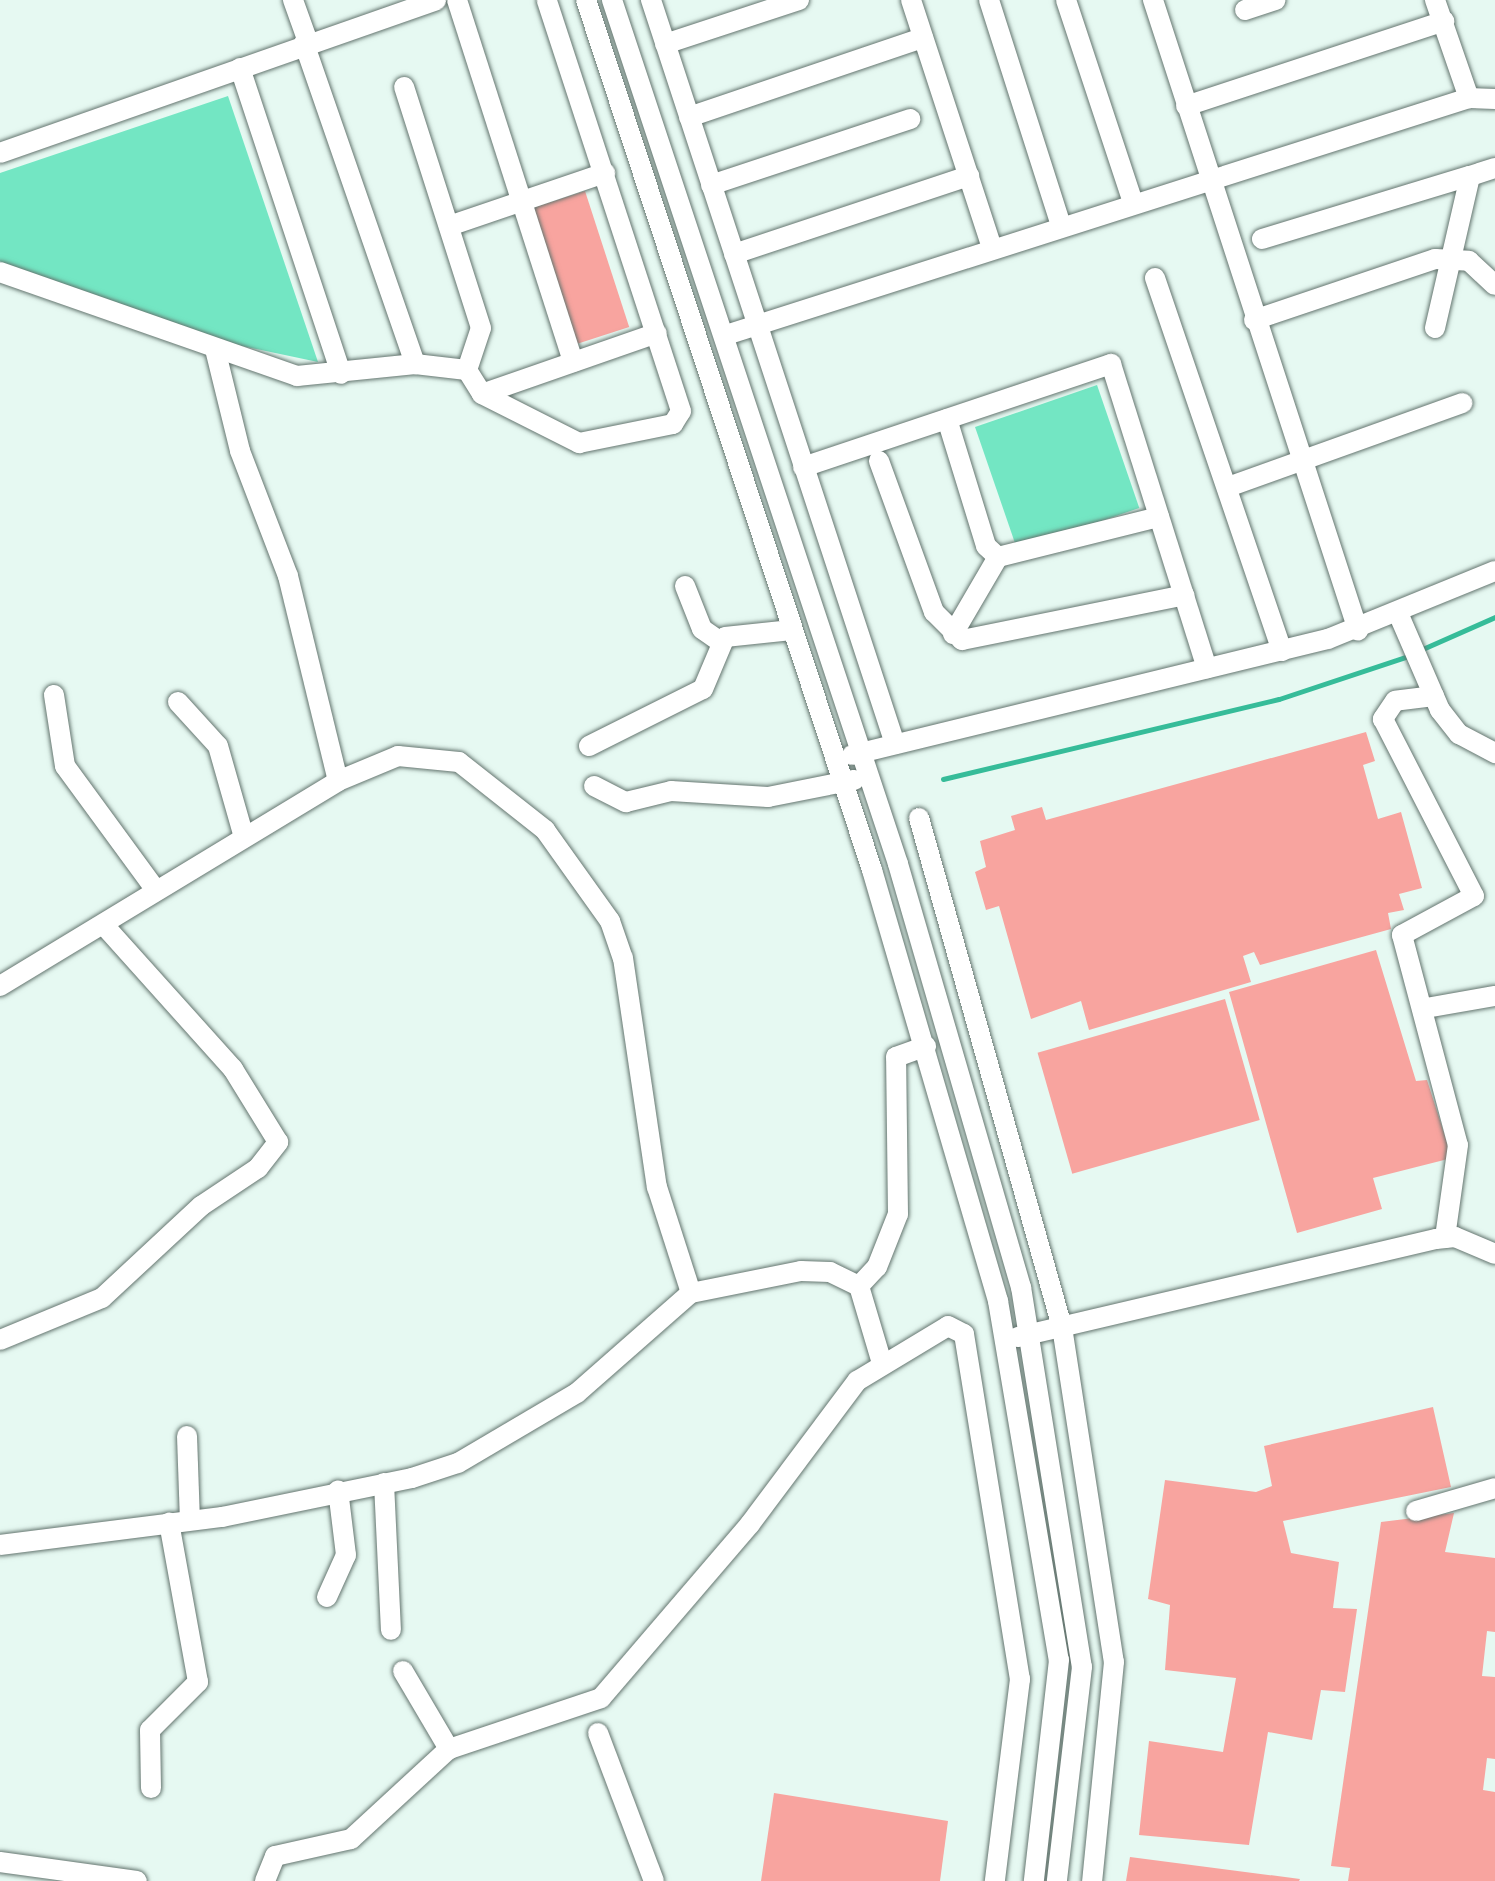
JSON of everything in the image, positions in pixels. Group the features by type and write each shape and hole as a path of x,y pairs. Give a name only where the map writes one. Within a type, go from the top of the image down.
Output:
{"street":[{"path":"293,0 415,364"},
{"path":"0,153 306,42 436,0"},
{"path":"457,0 573,362"},
{"path":"467,370 482,394 579,443 673,424 682,410 546,0"},
{"path":"586,0 926,1046 1004,1339 1058,1660 1034,1881"},
{"path":"612,0 869,776 1029,1335 1082,1667 1057,1881"},
{"path":"651,0 895,744"},
{"path":"665,44 798,0"},
{"path":"911,0 992,248"},
{"path":"989,0 1061,225"},
{"path":"1066,0 1133,203"},
{"path":"1153,0 1358,630"},
{"path":"1245,10 1274,0"},
{"path":"1434,0 1469,98"},
{"path":"1186,106 1444,21"},
{"path":"689,116 923,38"},
{"path":"240,68 341,374"},
{"path":"404,88 481,328 467,370"},
{"path":"726,335 1469,98 1495,99"},
{"path":"711,185 910,119"},
{"path":"1262,239 1495,168"},
{"path":"450,226 605,173"},
{"path":"734,254 969,176"},
{"path":"1435,328 1470,176"},
{"path":"1254,320 1452,258 1469,261 1495,285"},
{"path":"0,272 297,376 415,364 467,370"},
{"path":"1155,278 1282,651"},
{"path":"482,394 657,333"},
{"path":"215,349 240,450 288,576 338,781"},
{"path":"803,466 1111,364 1208,668"},
{"path":"1228,487 1462,403"},
{"path":"947,419 986,546 998,556"},
{"path":"879,461 934,612 953,634 972,643 1185,595"},
{"path":"953,634 998,556 1160,517"},
{"path":"835,759 1401,620 1495,571"},
{"path":"684,586 702,629 719,641 792,630"},
{"path":"1401,620 1431,690 1459,734 1495,753"},
{"path":"589,746 710,684 719,641"},
{"path":"1431,690 1394,701 1383,719 1474,896 1402,936 1426,1008 1428,1047 1458,1145 1445,1238"},
{"path":"54,695 65,766 155,889"},
{"path":"178,702 218,746 242,834"},
{"path":"0,986 104,925 242,834 338,781 398,756 459,762 534,819 583,880 623,958 639,1098 672,1251 691,1294"},
{"path":"594,786 626,802 671,792 768,797 869,776"},
{"path":"919,818 1062,1327 1114,1662 1092,1881"},
{"path":"0,1340 102,1298 192,1214 258,1168 278,1142 233,1069 104,925"},
{"path":"1426,1008 1495,996"},
{"path":"859,1286 877,1266 898,1214 896,1057 926,1046"},
{"path":"1004,1339 1445,1238 1495,1254"},
{"path":"0,1545 190,1520 384,1482 458,1462 577,1393 691,1294 801,1271 830,1272 859,1286 880,1360"},
{"path":"265,1881 275,1856 351,1839 450,1750 584,1705 617,1685 880,1360 948,1326 964,1334 1020,1679 995,1881"},
{"path":"187,1436 190,1520"},
{"path":"384,1482 391,1630"},
{"path":"1416,1511 1495,1488"},
{"path":"327,1598 346,1555 338,1490"},
{"path":"151,1788 150,1730 198,1682 168,1523"},
{"path":"403,1670 450,1750"},
{"path":"598,1734 654,1881"},
{"path":"0,1862 137,1881"}],"green space":[{"path":"228,96 318,362 218,341 0,264 0,173"},
{"path":"1097,385 1139,508 1017,550 975,427"}],"building":[{"path":"585,191 629,327 576,344 532,208"},
{"path":"1366,732 1375,761 1363,765 1378,819 1401,812 1422,888 1399,894 1404,910 1388,913 1391,929 1260,965 1254,952 1243,956 1251,982 1089,1030 1081,1001 1031,1019 999,906 986,910 975,872 986,867 980,841 1015,830 1011,816 1042,807 1046,820"},
{"path":"1376,950 1416,1081 1427,1080 1452,1158 1373,1178 1382,1209 1297,1233 1229,992"},
{"path":"1225,999 1260,1120 1072,1174 1038,1053"},
{"path":"1433,1407 1451,1487 1283,1521 1291,1553 1339,1562 1333,1608 1357,1609 1345,1692 1321,1690 1312,1740 1268,1732 1249,1845 1139,1835 1149,1741 1223,1752 1236,1678 1165,1670 1170,1605 1148,1599 1165,1480 1256,1492 1272,1486 1264,1446"},
{"path":"1454,1513 1445,1552 1495,1558 1495,1632 1487,1631 1482,1676 1495,1677 1495,1759 1487,1758 1483,1790 1495,1792 1495,1881 1348,1881 1350,1868 1331,1866 1381,1522"},
{"path":"774,1793 948,1821 940,1881 761,1881"},
{"path":"1130,1857 1300,1879 1126,1881"}],"waterway":[{"path":"1418,651 1495,617"},
{"path":"943,779 1279,699 1408,656"}]}
